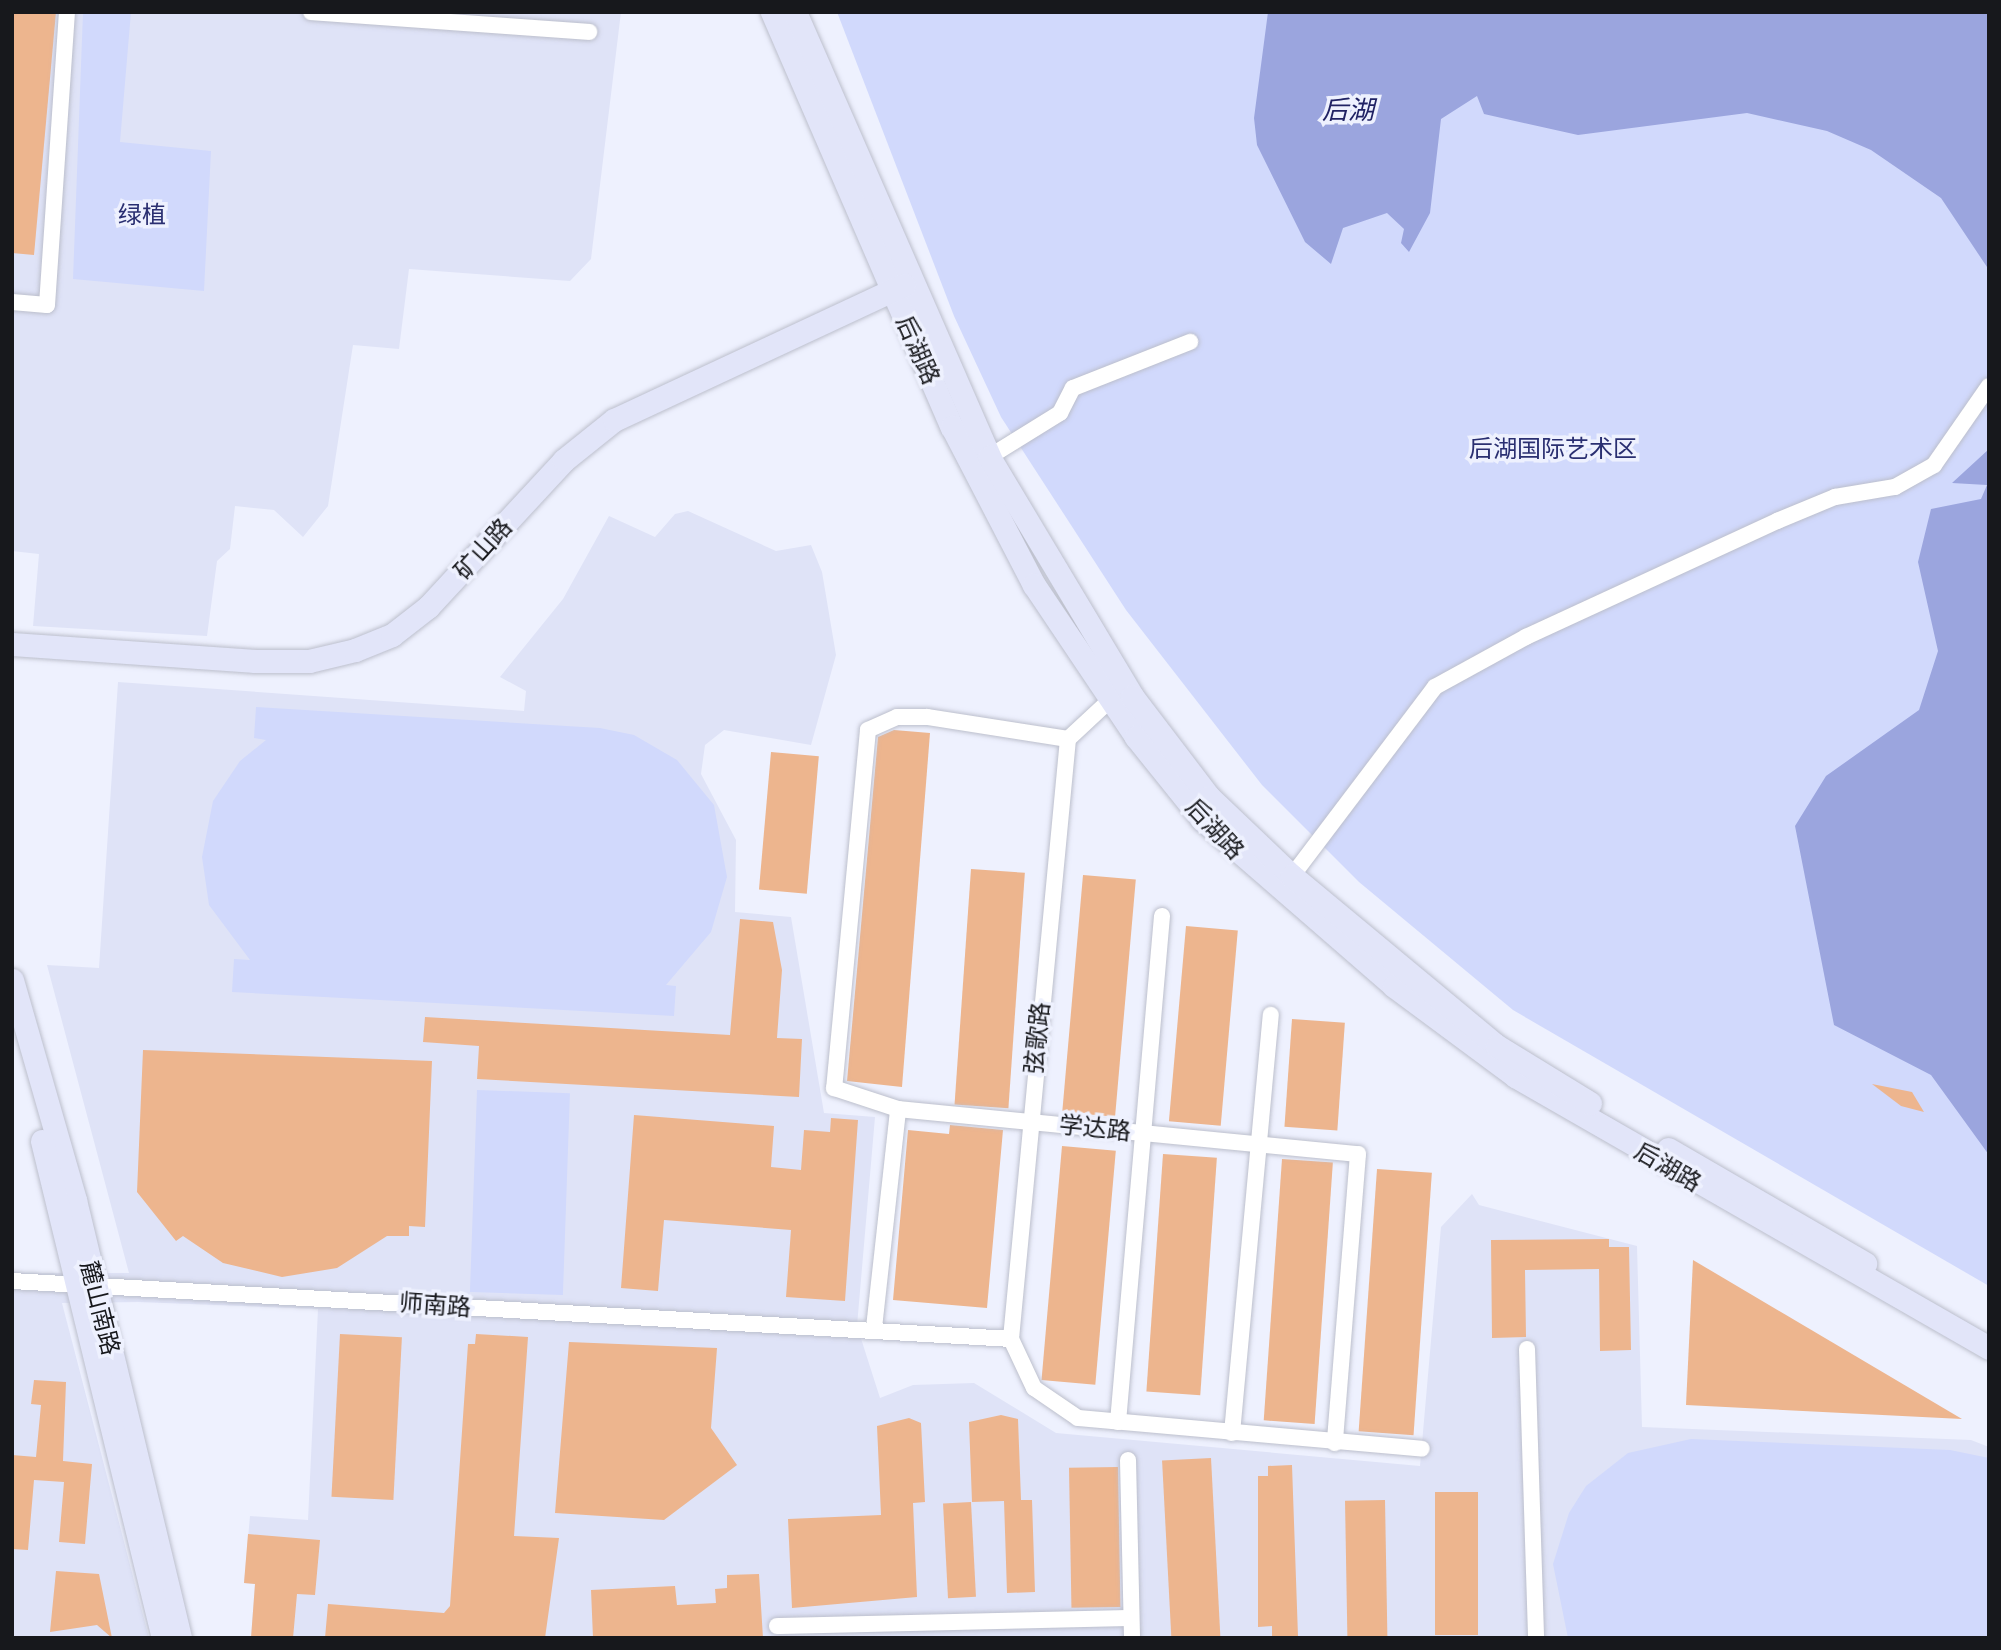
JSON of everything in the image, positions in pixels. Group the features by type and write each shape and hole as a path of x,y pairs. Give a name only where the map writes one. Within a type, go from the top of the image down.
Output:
{"main road":[{"name":"后湖路","path":"772,12 898,280 1034,584 1110,700 1202,819 1255,871 1457,1037 1792,1241 1989,1348"},
{"name":"后湖路","path":"795,12 898,280 989,457 1132,696 1209,797 1292,876 1497,1046 1989,1335"},
{"name":"矿山路","path":"12,634 279,651 326,648 374,632 427,594 544,463 586,426 898,280"},
{"name":"矿山路","path":"12,644 289,661 365,646 428,607 598,431 898,280"},
{"name":"麓山南路","path":"12,980 86,1286 163,1638"},
{"name":"麓山南路","path":"12,1034 86,1286 180,1638"}],"street":[{"path":"12,302 47,305 67,12"},
{"path":"311,12 589,32"},
{"path":"989,457 1060,413 1073,388 1190,342"},
{"path":"1292,876 1435,687 1526,637 1777,521 1835,497 1905,482 1934,466 1989,386"},
{"path":"1068,738 1110,700"},
{"name":"学达路","path":"1068,738 927,717 897,717 867,730 834,1088 898,1109 1358,1154 1335,1443"},
{"name":"弦歌路","path":"1011,1339 1028,1121 1068,738"},
{"path":"1118,1422 1161,916"},
{"path":"1232,1433 1270,1015"},
{"path":"865,1327 898,1109"},
{"name":"师南路","path":"12,1281 865,1327 1011,1339"},
{"path":"1011,1339 1034,1388 1078,1418 1422,1449"},
{"path":"1527,1349 1536,1638"},
{"path":"1128,1460 1132,1638"},
{"path":"777,1626 1131,1618"}],"shaded area":[{"path":"12,12 621,12 591,259 570,281 409,269 399,349 353,345 328,506 303,537 274,510 235,506 230,549 217,561 207,636 33,626 39,554 12,551"},
{"path":"688,511 776,551 811,545 822,572 836,655 811,745 724,730 705,745 701,774 736,840 735,912 791,917 824,1113 875,1117 857,1326 880,1398 913,1385 974,1383 1056,1433 1420,1466 1441,1227 1472,1194 1479,1205 1637,1246 1642,1427 1971,1440 1989,1447 1989,1638 251,1638 255,1584 244,1583 250,1516 308,1520 318,1309 138,1302 62,1303 149,1638 12,1638 12,1273 129,1273 47,965 99,968 118,682 524,711 526,691 500,677 563,599 609,516 655,537 675,514"}],"green space":[{"name":"绿植","path":"83,12 131,12 120,142 211,151 204,291 73,279"},
{"name":"后湖国际艺术区","path":"837,12 1989,12 1989,1286 1513,1010 1359,882 1262,785 1126,610 1001,417 954,316"},
{"path":"256,707 600,728 634,735 677,760 714,805 727,877 711,932 666,985 676,986 674,1016 232,992 234,959 250,960 209,905 202,857 213,801 240,761 266,740 254,738"},
{"path":"477,1090 570,1093 563,1295 470,1292"},
{"path":"1691,1439 1950,1450 1989,1458 1989,1638 1568,1638 1553,1564 1569,1513 1586,1486 1628,1453"}],"water":[{"name":"后湖","path":"1268,12 1989,12 1989,270 1941,198 1871,150 1827,131 1747,113 1578,135 1484,114 1477,96 1441,119 1430,213 1409,252 1401,243 1404,229 1387,213 1343,228 1331,264 1305,242 1257,145 1254,118"},
{"path":"1989,449 1989,1155 1931,1075 1834,1025 1795,826 1826,776 1919,710 1938,651 1918,562 1931,509 1981,499 1987,485 1952,483"}],"building":[{"path":"12,12 56,12 34,255 12,253"},
{"path":"894,730 930,733 902,1087 847,1081 878,737"},
{"path":"771,752 819,756 807,894 759,889"},
{"path":"971,869 1025,873 1008,1108 955,1104"},
{"path":"1083,875 1136,880 1115,1117 1062,1112"},
{"path":"740,919 773,922 782,970 777,1038 802,1039 799,1097 477,1079 479,1046 423,1042 425,1017 730,1035"},
{"path":"1186,926 1238,931 1221,1126 1169,1121"},
{"path":"1292,1019 1345,1023 1337,1130 1284,1127"},
{"path":"143,1050 432,1061 425,1227 409,1226 409,1236 387,1236 337,1268 282,1277 223,1263 183,1236 176,1241 137,1192"},
{"path":"1872,1084 1912,1092 1924,1112 1901,1106"},
{"path":"634,1115 774,1126 771,1167 801,1170 804,1130 830,1132 831,1118 858,1120 845,1301 786,1297 791,1230 664,1220 658,1291 621,1288"},
{"path":"950,1125 1003,1130 987,1308 893,1300 908,1130 949,1134"},
{"path":"1062,1146 1116,1151 1095,1385 1042,1380"},
{"path":"1163,1154 1217,1158 1200,1395 1146,1391"},
{"path":"1282,1159 1333,1163 1315,1424 1264,1420"},
{"path":"1377,1169 1432,1173 1414,1435 1359,1431"},
{"path":"1609,1239 1609,1247 1629,1247 1631,1350 1600,1351 1599,1269 1525,1270 1526,1337 1492,1338 1491,1240"},
{"path":"1693,1260 1962,1419 1686,1405"},
{"path":"340,1334 402,1337 393,1500 331,1497"},
{"path":"476,1334 528,1337 514,1536 559,1538 545,1638 325,1638 328,1604 444,1613 450,1606 468,1344 475,1344"},
{"path":"569,1342 717,1348 711,1428 737,1465 664,1520 555,1513"},
{"path":"34,1380 66,1382 63,1461 92,1464 85,1544 59,1542 64,1482 34,1480 28,1550 12,1549 12,1455 36,1457 41,1405 31,1404"},
{"path":"1001,1415 1018,1419 1021,1500 1032,1500 1035,1592 1007,1593 1004,1501 972,1502 969,1422"},
{"path":"909,1418 921,1423 925,1502 913,1503 917,1597 792,1608 788,1519 881,1515 877,1426"},
{"path":"1211,1458 1220,1638 1171,1638 1162,1461"},
{"path":"1292,1465 1298,1636 1272,1636 1272,1626 1258,1627 1258,1476 1268,1476 1268,1466"},
{"path":"1118,1467 1120,1607 1071,1608 1069,1468"},
{"path":"1435,1492 1478,1492 1478,1635 1435,1635"},
{"path":"1385,1500 1387,1636 1347,1637 1345,1501"},
{"path":"971,1502 976,1597 948,1598 943,1503"},
{"path":"248,1534 320,1540 315,1595 297,1594 293,1638 251,1638 255,1584 244,1583"},
{"path":"56,1571 99,1574 112,1638 97,1625 50,1632"},
{"path":"759,1574 763,1638 593,1638 591,1590 675,1586 677,1605 716,1603 715,1589 727,1588 727,1575"}]}
